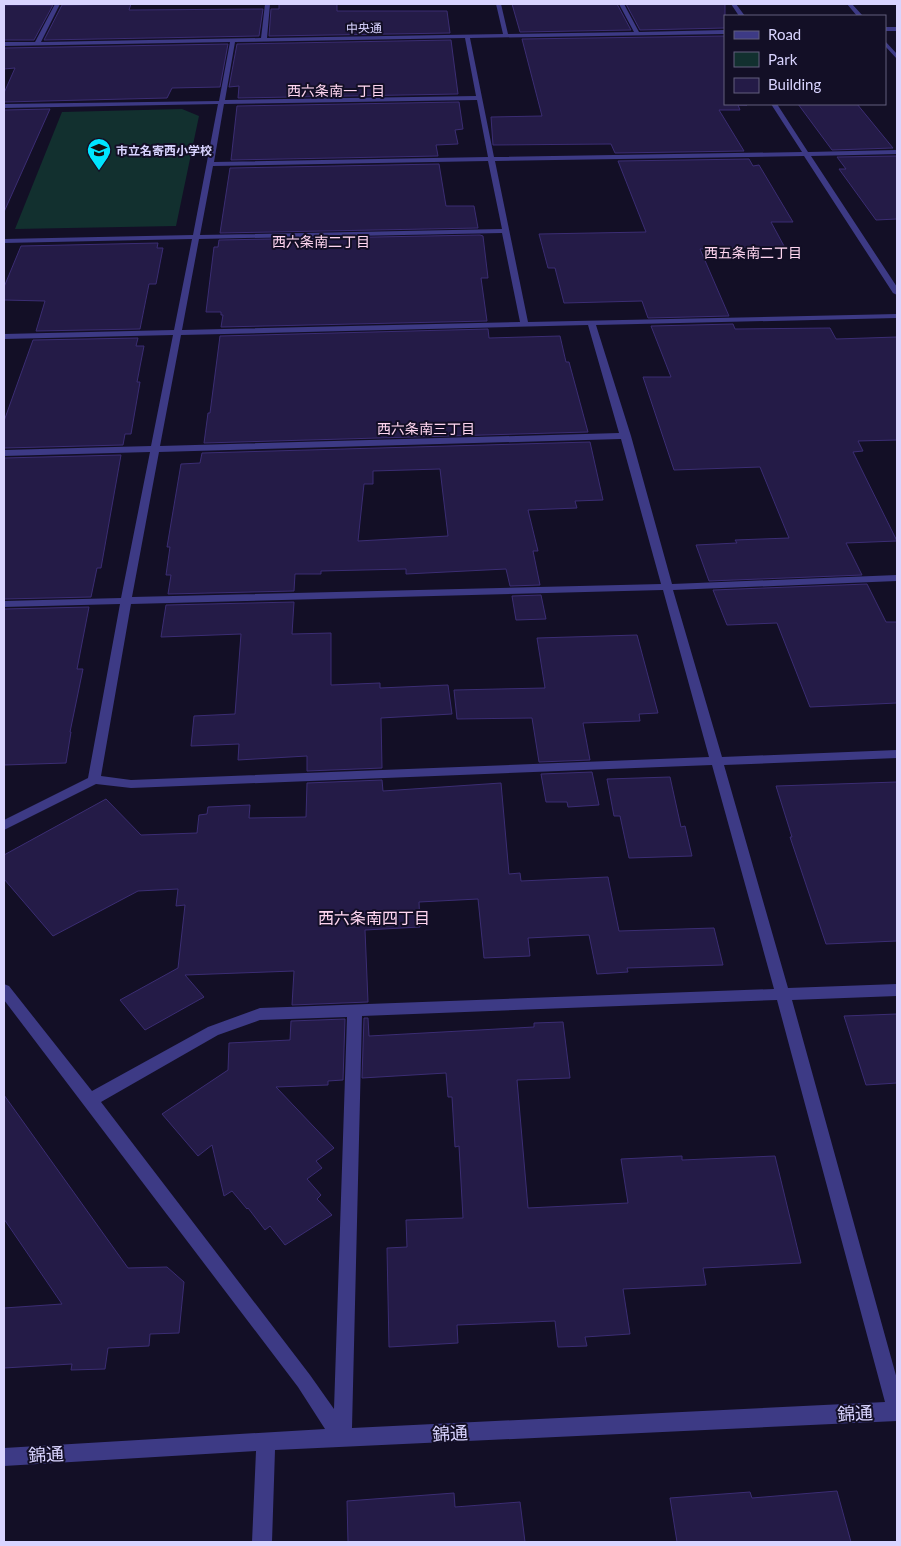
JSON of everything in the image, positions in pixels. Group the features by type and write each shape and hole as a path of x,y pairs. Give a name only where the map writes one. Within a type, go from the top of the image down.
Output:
{"street":[{"path":"37,44 57,4"},
{"path":"264,40 267,4"},
{"path":"498,4 506,35"},
{"path":"622,4 637,33"},
{"path":"733,4 741,15"},
{"path":"849,4 859,15"},
{"name":"中央通","path":"4,44 724,32"},
{"path":"467,36 492,159 504,231 524,323"},
{"path":"94,780 125,601 233,40"},
{"path":"886,44 897,57"},
{"path":"4,106 479,98"},
{"path":"775,105 897,293"},
{"path":"210,164 897,152"},
{"path":"4,242 504,231"},
{"path":"4,336 897,316"},
{"path":"591,322 626,436 667,587 718,762 897,1411"},
{"path":"4,453 626,436"},
{"path":"4,604 667,587 897,578"},
{"path":"4,825 94,780 131,784 897,754"},
{"path":"4,990 304,1381 342,1438"},
{"path":"90,1100 213,1031 260,1014 897,990"},
{"path":"342,1438 355,1011"},
{"name":"錦通","path":"4,1457 266,1441 897,1411"},
{"path":"262,1542 266,1441"}],"green space":[{"name":"市立名寄西小学校","path":"182,109 199,116 176,226 15,229 62,112"}],"building":[{"path":"131,4 129,10 263,9 259,36 44,40 62,5"},
{"path":"279,4 337,4 337,11 447,11 450,33 269,36 271,9 279,9"},
{"path":"512,4 617,4 631,30 520,32"},
{"path":"626,4 725,4 724,28 640,30"},
{"path":"4,5 53,5 34,40 4,40"},
{"path":"724,36 724,105 738,105 740,110 719,110 744,151 615,153 611,144 493,145 491,117 542,116 522,39"},
{"path":"451,40 458,94 238,98 239,86 229,87 237,44"},
{"path":"228,44 220,87 172,88 167,98 4,102 4,93 15,68 4,69 4,48"},
{"path":"459,102 463,129 455,130 458,144 436,145 438,156 231,160 237,106"},
{"path":"799,105 858,105 893,148 832,150"},
{"path":"50,109 4,212 4,110"},
{"path":"897,156 897,219 876,220 839,169 846,169 837,157"},
{"path":"749,159 753,166 759,165 793,222 771,222 784,246 700,249 729,316 648,318 642,301 564,303 555,268 548,268 539,234 646,232 618,161"},
{"path":"439,164 446,206 474,206 478,228 220,233 230,168"},
{"path":"483,236 488,278 481,278 487,321 221,327 223,315 221,315 221,312 206,312 214,247 218,247 219,240"},
{"path":"158,243 157,248 163,248 156,284 149,284 140,329 36,331 45,301 4,300 4,287 21,246"},
{"path":"733,324 735,329 830,328 836,339 897,337 897,440 858,441 863,451 853,452 897,541 846,543 862,575 709,581 696,545 737,543 735,540 789,538 760,467 674,470 643,377 671,377 651,326"},
{"path":"488,329 489,338 560,336 566,362 569,362 588,432 204,443 220,336"},
{"path":"138,338 136,346 144,346 137,382 140,382 131,434 125,434 123,445 4,448 4,421 33,340"},
{"path":"590,442 603,500 575,501 577,508 528,510 538,551 533,551 540,585 510,586 506,569 406,574 406,569 321,571 321,574 295,574 294,591 168,594 171,575 166,575 170,547 167,547 181,464 200,463 202,453","holes":["440,469 448,536 358,541 364,484 373,484 373,471"]},
{"path":"121,455 101,568 97,568 91,597 4,599 4,458"},
{"path":"867,584 886,622 897,622 897,703 810,707 777,623 727,625 713,590"},
{"path":"541,595 546,619 516,620 512,596"},
{"path":"294,602 292,634 331,633 331,685 380,683 380,688 448,685 452,714 381,718 382,768 307,771 307,756 238,760 239,744 191,746 194,716 235,714 241,634 161,637 166,605"},
{"path":"89,607 77,669 83,669 70,732 66,763 4,765 4,609"},
{"path":"637,635 658,713 639,714 640,721 583,723 590,760 539,762 532,718 457,719 454,690 545,688 537,638"},
{"path":"592,772 599,805 568,807 567,802 546,802 541,774"},
{"path":"670,777 681,827 685,826 692,856 629,858 620,816 614,816 607,779"},
{"path":"382,780 383,791 501,783 509,874 520,873 521,881 608,877 619,931 714,928 723,965 627,968 628,972 597,974 589,935 528,938 530,956 484,958 478,899 419,902 420,927 365,930 368,1002 292,1005 294,971 185,975 204,997 145,1030 120,1000 178,968 185,905 176,906 178,889 138,891 53,936 4,879 4,855 106,799 141,835 197,833 199,815 207,814 208,807 250,805 249,818 306,817 307,783"},
{"path":"897,782 897,941 826,944 790,837 792,837 776,786"},
{"path":"897,1014 897,1083 866,1085 844,1016"},
{"path":"364,1018 368,1018 369,1036 534,1027 534,1023 563,1022 570,1078 517,1080 528,1208 628,1203 621,1159 682,1156 682,1160 775,1156 801,1263 703,1268 706,1285 623,1289 630,1334 585,1337 587,1346 558,1347 555,1321 457,1325 458,1343 389,1347 387,1248 407,1247 406,1220 463,1218 459,1146 455,1147 452,1097 448,1097 446,1073 362,1078"},
{"path":"345,1019 343,1080 328,1081 328,1085 276,1087 334,1148 316,1161 322,1168 307,1179 321,1195 317,1199 332,1215 285,1245 270,1226 265,1230 232,1191 224,1196 212,1145 198,1156 162,1114 228,1070 229,1043 290,1040 291,1021"},
{"path":"4,1095 128,1268 167,1267 184,1282 179,1333 150,1334 149,1346 108,1348 105,1369 71,1370 72,1364 4,1368 4,1308 62,1304 4,1219"},
{"path":"837,1491 851,1542 677,1542 670,1498 750,1492 752,1498"},
{"path":"454,1493 455,1507 520,1502 525,1542 348,1542 347,1501"}],"place":[{"name":"市立名寄西小学校","path":"99,171"}],"district":[{"name":"西六条南一丁目","path":"336,90"},
{"name":"西六条南二丁目","path":"321,241"},
{"name":"西五条南二丁目","path":"753,252"},
{"name":"西六条南三丁目","path":"426,428"},
{"name":"西六条南四丁目","path":"374,917"}]}
